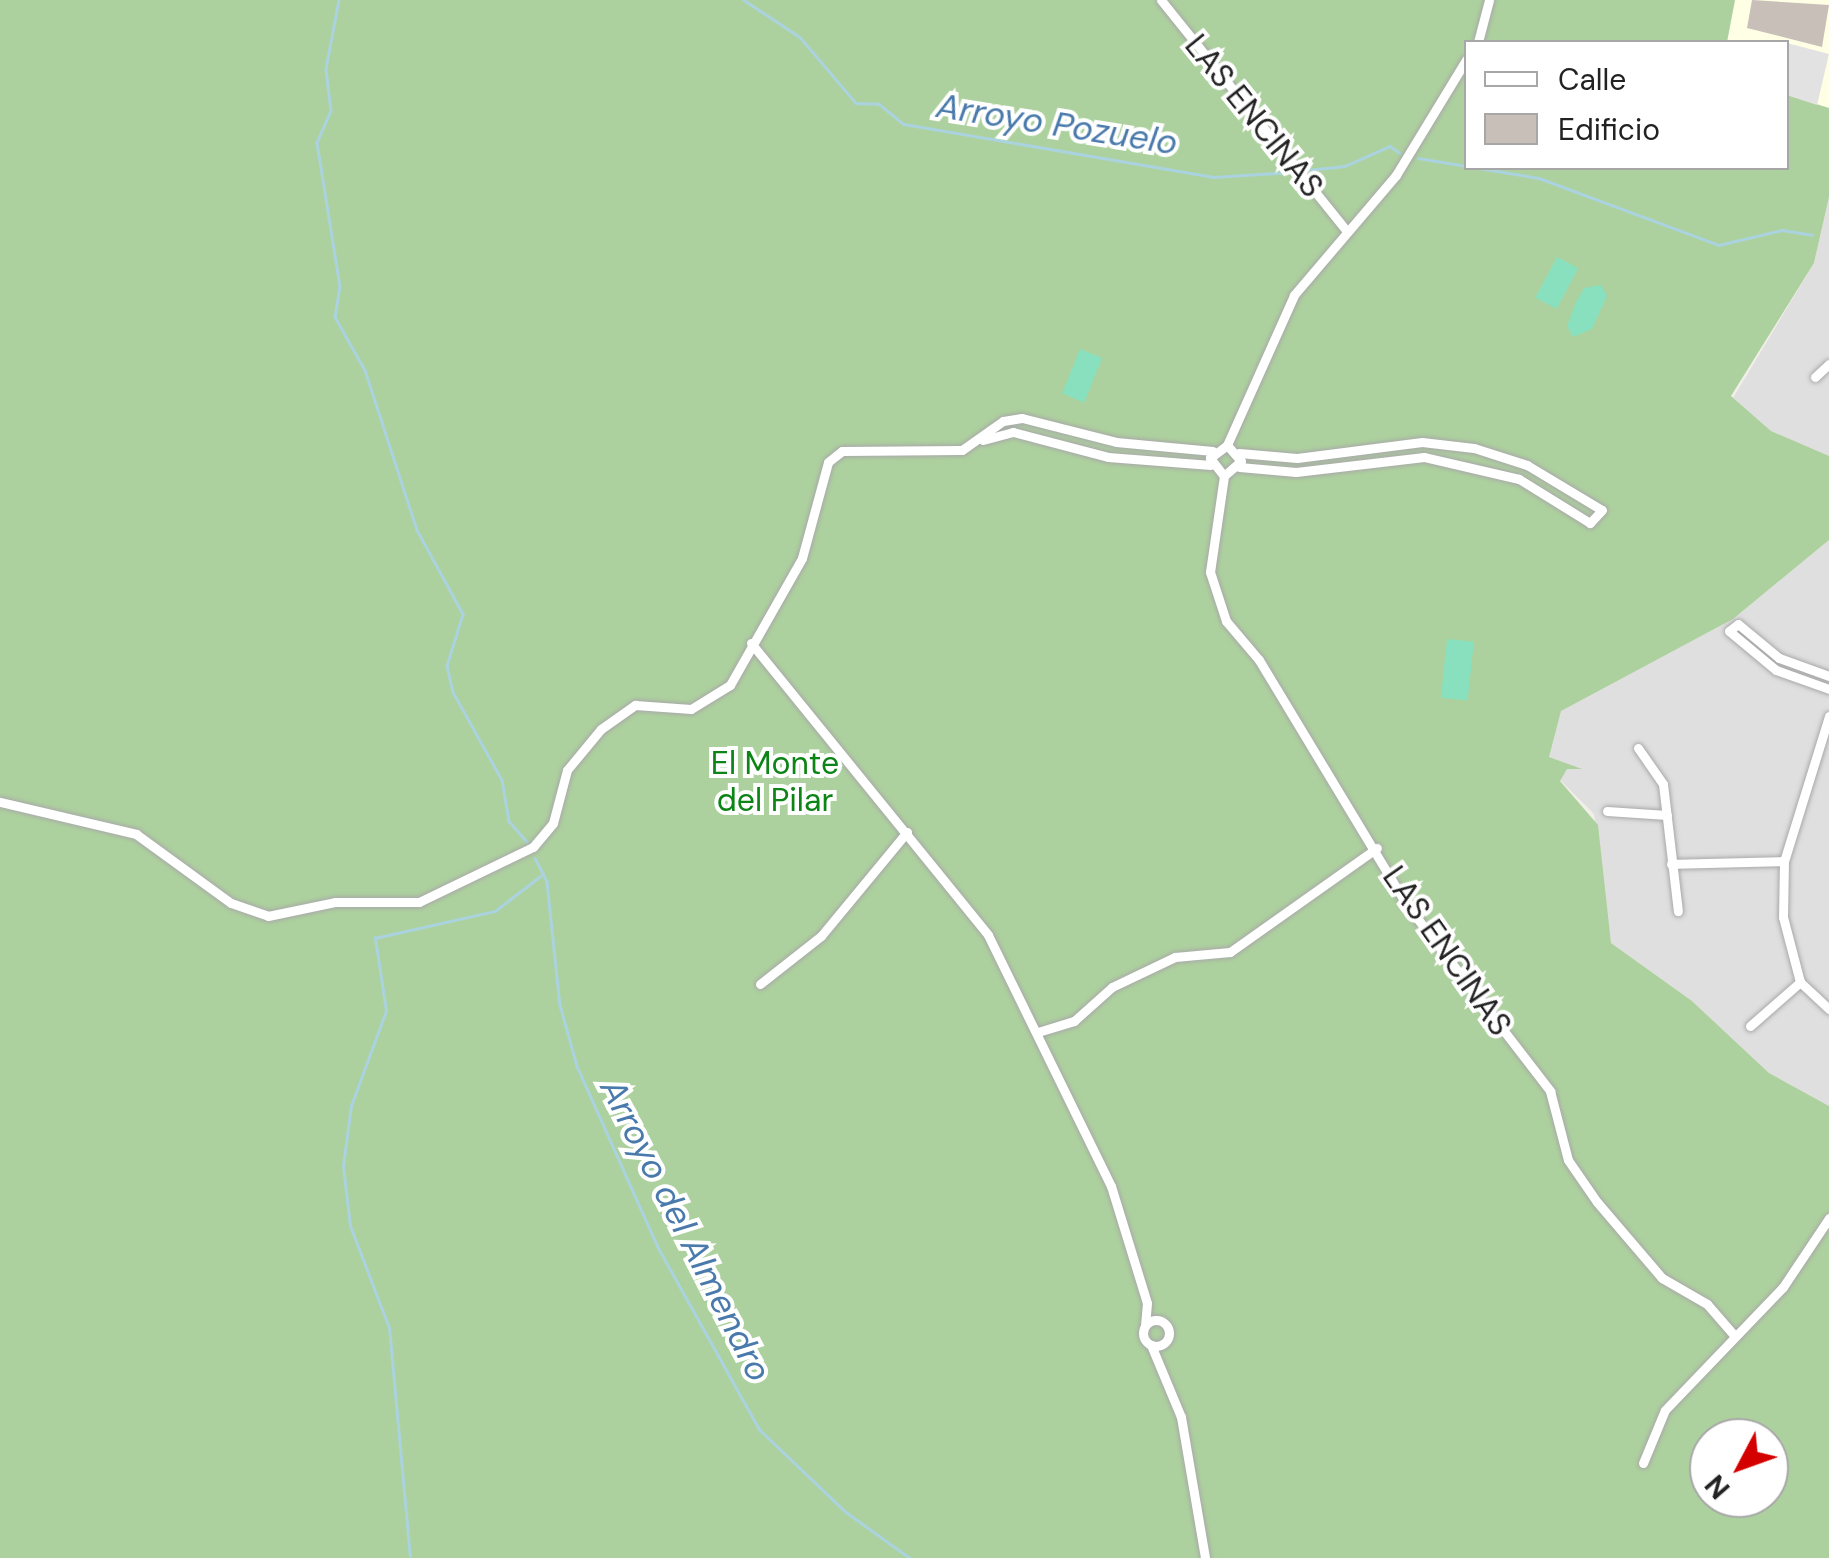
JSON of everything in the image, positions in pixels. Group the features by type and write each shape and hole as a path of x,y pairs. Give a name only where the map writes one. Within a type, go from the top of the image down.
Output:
{"street":[{"name":"LAS ENCINAS","path":"1161,0 1347,232"},
{"path":"1479,40 1490,0"},
{"name":"LAS ENCINAS","path":"1228,445 1264,348 1294,295 1396,175 1464,63"},
{"path":"1815,377 1829,364"},
{"path":"0,802 136,834 231,903 268,916 335,902 419,902 534,847 552,823 567,770 602,729 635,705 691,709 714,701 802,558 828,462 842,451 922,456 976,442 1013,432 1108,456 1210,465 1224,476 1239,467 1296,472 1424,457 1519,479 1590,524 1602,510 1526,465 1474,448 1422,442 1297,458 1238,453 1228,445 1213,451 1116,442 1022,418 1003,421 976,442"},
{"path":"1210,465 1213,451"},
{"path":"1238,453 1239,467"},
{"name":"LAS ENCINAS","path":"1224,476 1210,572 1226,622 1377,848 1408,905 1550,1091 1568,1160 1596,1202 1662,1278 1707,1304 1733,1334"},
{"path":"1829,676 1779,658 1738,624 1728,631 1776,670 1829,689"},
{"path":"751,642 988,934 1111,1186 1147,1303 1145,1326 1151,1345 1163,1360"},
{"path":"1829,716 1784,861 1783,918 1800,982 1829,1010"},
{"path":"1638,748 1663,784 1678,911"},
{"path":"1606,812 1666,815"},
{"path":"760,984 821,936 907,832"},
{"path":"1038,1032 1074,1021 1112,987 1175,957 1230,952 1377,848"},
{"path":"1671,864 1784,861"},
{"path":"1750,1026 1800,982"},
{"path":"1643,1463 1665,1410 1733,1334 1783,1286 1829,1218"},
{"path":"1147,1303 1163,1322 1168,1339 1163,1360 1205,1558"},
{"path":"1145,1326 1163,1322"},
{"path":"1151,1345 1168,1339"}],"shaded area":[{"path":"1735,0 1829,0 1829,108 1789,96 1789,40 1727,40"},
{"path":"1789,44 1829,54 1817,105 1789,96"},
{"path":"1829,197 1827,458 1771,431 1733,398 1814,263"},
{"path":"1829,540 1829,1106 1769,1073 1692,1001 1611,943 1594,814 1560,780 1566,769 1577,769 1548,758 1560,711 1733,619"}],"green space":[{"name":"El Monte del Pilar","path":"0,0 1735,0 1727,40 1464,40 1464,170 1789,170 1789,96 1829,108 1829,197 1814,263 1731,396 1771,431 1829,456 1829,540 1733,619 1561,711 1549,757 1582,769 1567,769 1560,781 1598,825 1611,943 1692,1001 1769,1073 1829,1106 1829,1558 0,1558"},
{"path":"1557,257 1578,268 1557,309 1535,298"},
{"path":"1601,285 1607,296 1592,329 1573,337 1567,326 1576,302 1584,288"},
{"path":"1080,349 1102,358 1084,402 1062,394"},
{"path":"1447,639 1474,642 1468,700 1441,698"}],"building":[{"path":"1752,0 1829,5 1822,47 1747,28"}],"waterway":[{"name":"Arroyo del Almendro","path":"339,0 326,69 331,111 317,143 340,286 335,317 365,370 417,530 463,614 447,666 453,692 502,780 509,821 527,842"},
{"name":"Arroyo Pozuelo","path":"744,0 800,37 856,103 879,104 904,124 1214,177 1291,172"},
{"name":"Arroyo Pozuelo","path":"1307,170 1345,166 1390,146 1400,153"},
{"name":"Arroyo Pozuelo","path":"1418,158 1464,166"},
{"name":"Arroyo Pozuelo","path":"1491,170 1539,178 1719,245 1782,230 1812,235"},
{"name":"Arroyo del Almendro","path":"535,858 547,882 560,1005 577,1066 659,1249 759,1429 846,1512 910,1558"},
{"path":"410,1558 389,1328 350,1226 343,1166 351,1106 386,1011 375,938 495,911 543,874"}]}
